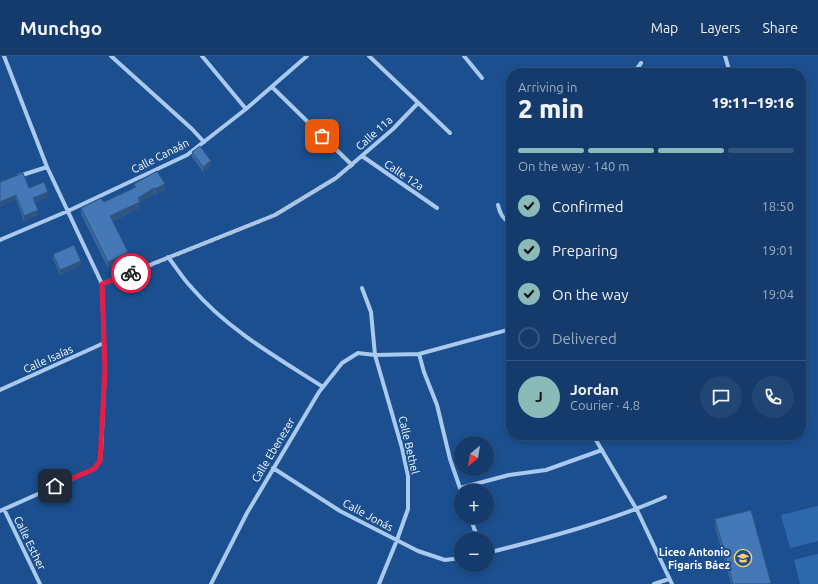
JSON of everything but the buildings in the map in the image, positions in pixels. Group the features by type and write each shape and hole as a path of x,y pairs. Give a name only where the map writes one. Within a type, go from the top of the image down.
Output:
{"street":[{"path":"2,510 94,469 100,461 105,369 102,284 47,167 4,56"},
{"path":"111,56 192,129 204,142"},
{"path":"202,56 246,109"},
{"name":"Calle Canaán","path":"0,240 68,211 186,155 246,109 307,56"},
{"path":"369,56 450,133"},
{"path":"464,56 482,78"},
{"path":"725,56 729,68"},
{"path":"638,68 641,63"},
{"path":"272,87 352,165"},
{"name":"Calle 11a","path":"102,284 275,215 336,178 393,129 418,103"},
{"name":"Calle 12a","path":"362,156 437,208"},
{"path":"13,178 47,167"},
{"path":"498,205 499,212 506,220"},
{"path":"168,257 192,288 228,322 269,352 324,387"},
{"name":"Calle Bethel","path":"362,288 371,312 375,355 402,448 408,476 408,509 379,584"},
{"name":"Calle Ebenezer","path":"211,584 247,513 298,425 342,363 358,353 375,355 419,354 506,329"},
{"name":"Calle Isaías","path":"0,390 104,343"},
{"path":"419,354 424,372 437,405 450,459 458,484"},
{"path":"596,440 636,510 672,584"},
{"path":"478,484 510,475 546,470 602,450"},
{"name":"Calle Jonás","path":"273,468 340,511 418,551 446,560 454,559"},
{"path":"494,551 533,542 636,510 665,497"},
{"name":"Calle Esther","path":"2,510 40,584"},
{"path":"654,584 669,579"}],"shaded area":[{"path":"818,506 818,541 790,548 781,515"},
{"path":"818,554 818,584 800,584 794,560"}],"way so far":[{"path":"131,273 275,215 336,178 352,165 322,136"}],"place":[{"name":"Liceo Antonio Figaris Báez","path":"743,558"}],"route":[{"path":"55,486 94,469 100,461 105,369 102,284 131,273"}]}
